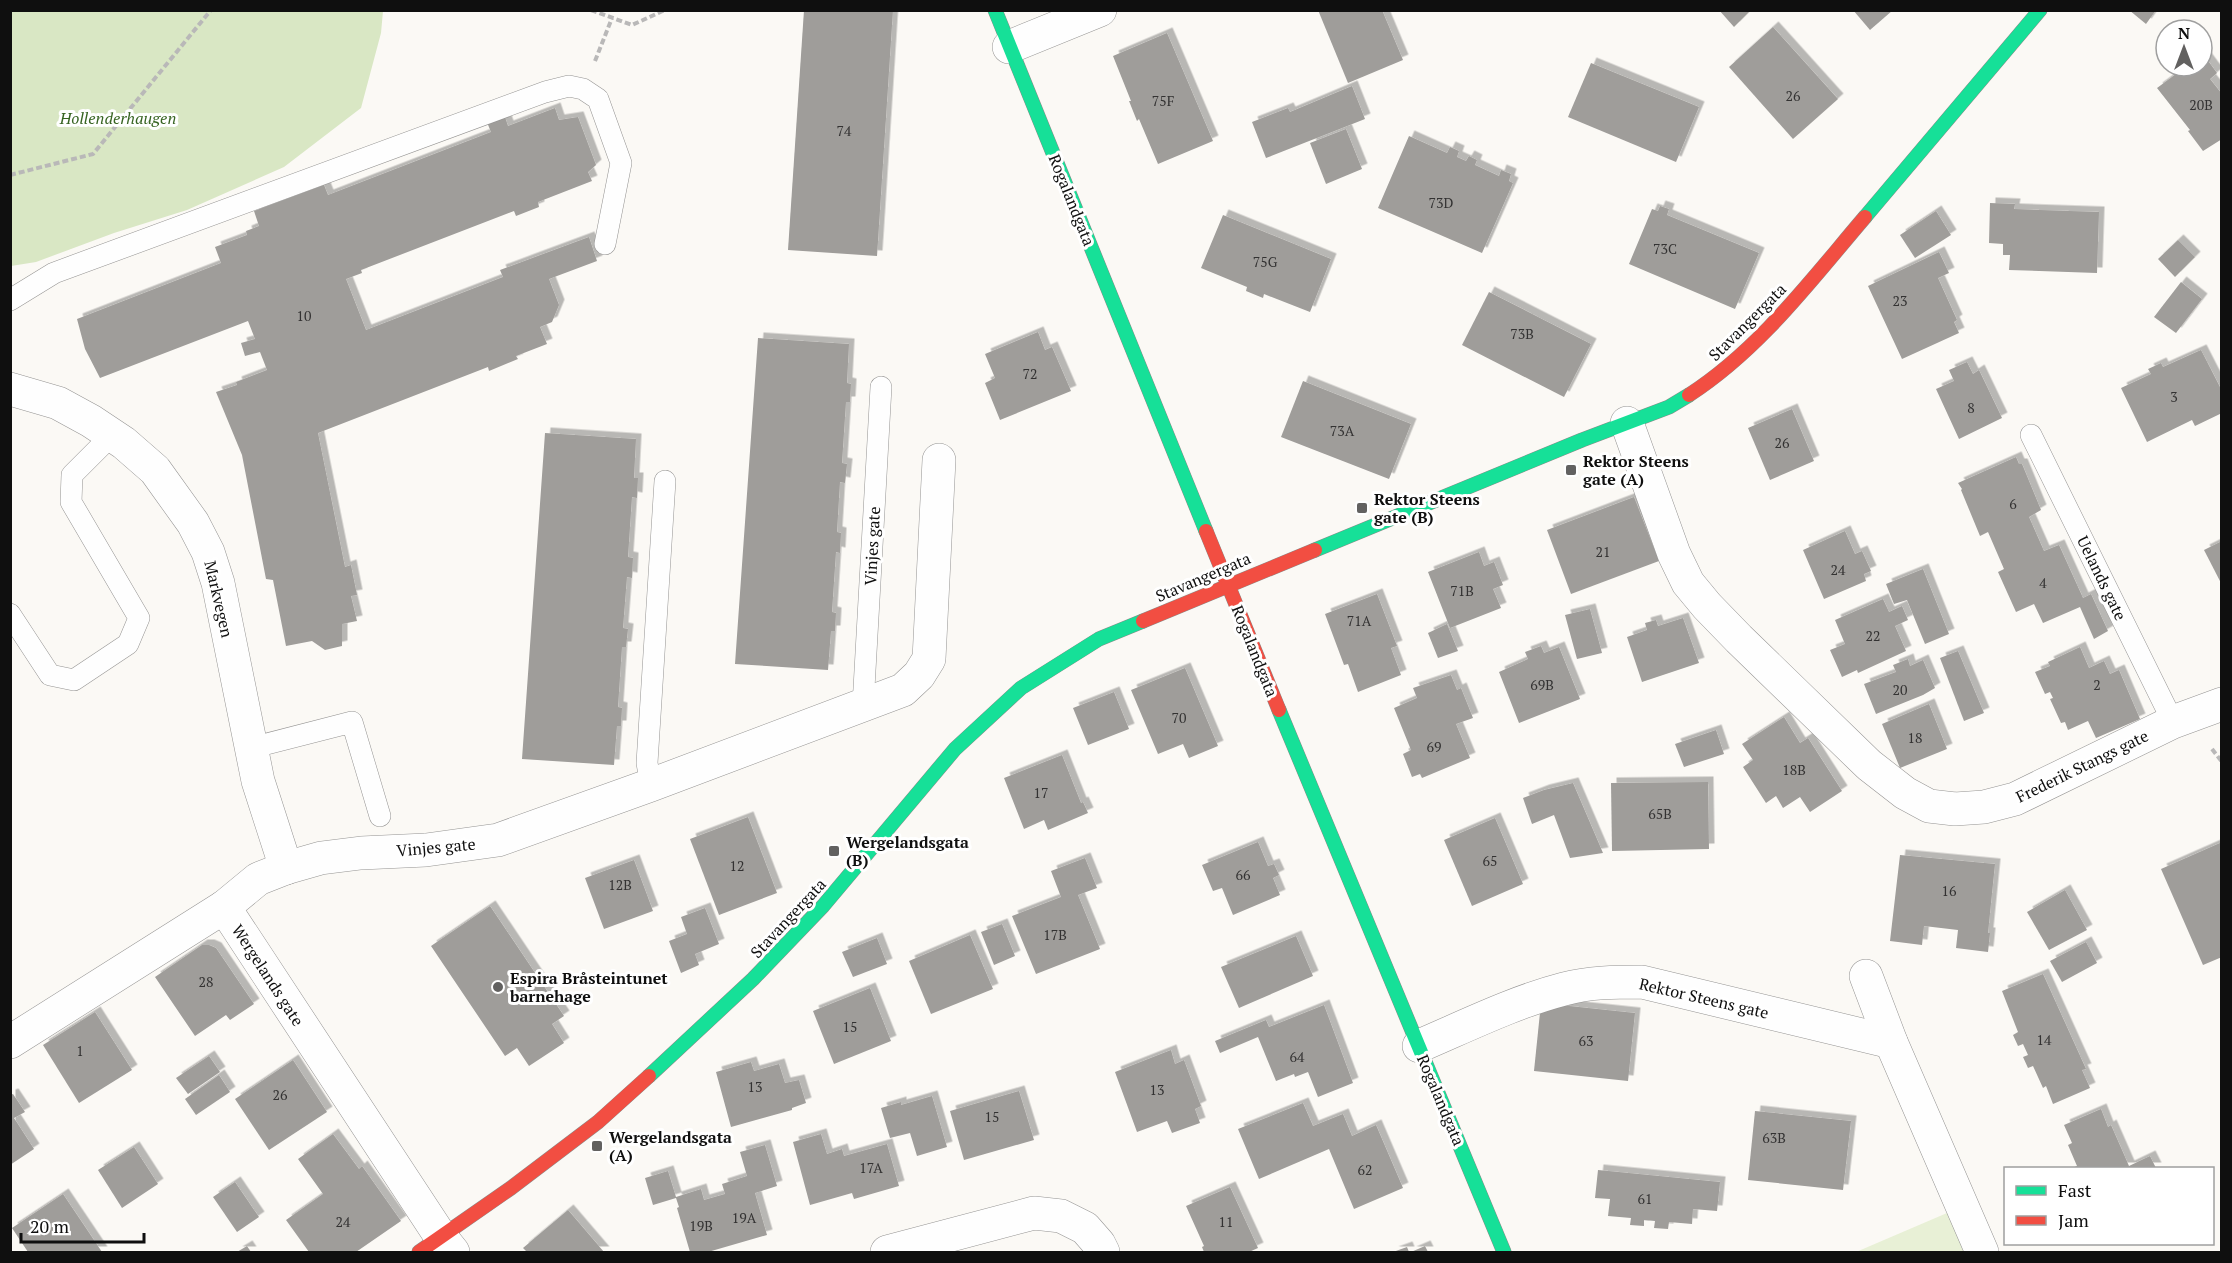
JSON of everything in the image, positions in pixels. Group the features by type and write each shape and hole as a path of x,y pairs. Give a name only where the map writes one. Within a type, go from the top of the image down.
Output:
{"street":[{"name":"Rogalandgata","path":"994,10 1228,585 1504,1252"},
{"path":"1010,47 1100,10"},
{"name":"Stavangergata","path":"438,1247 598,1122 753,979 823,906 955,749 1021,688 1099,639 1669,407 1707,383 1743,354 1786,310 2040,10"},
{"name":"Markvegen","path":"10,389 58,403 112,435 155,471 193,523 208,552 219,583 258,781 286,868"},
{"name":"Frederik Stangs gate","path":"1627,423 1674,554 1688,582 1707,606 1739,639 1869,765 1905,794 1929,806 1955,809 1984,807 2015,799 2173,722 2222,704"},
{"name":"Vinjes gate","path":"224,907 258,879 321,858 361,853 436,849 498,840 903,690 920,675 929,659 939,459"},
{"name":"Wergelands gate","path":"10,1042 224,907 438,1247"},
{"path":"1866,976 1890,1042 1982,1252"},
{"name":"Rektor Steens gate","path":"1419,1046 1530,1000 1565,989 1609,982 1642,982 1890,1042"},
{"path":"887,1252 1034,1213 1061,1216 1085,1228 1103,1252"}],"lane":[{"path":"10,300 54,273 545,92 569,86 583,89 598,99 621,163 605,244"},
{"name":"Vinjes gate","path":"863,706 881,387"},
{"path":"10,614 50,675 74,680 128,644 139,618 71,502 72,475 112,435"},
{"name":"Uelands gate","path":"2031,435 2173,722"},
{"path":"651,785 647,763 665,482"},
{"path":"251,748 352,722 380,816"}],"path":[{"path":"10,175 93,154 211,10"},
{"path":"591,10 632,25 665,10"},
{"path":"583,89 612,18"}],"green space":[{"name":"Hollenderhaugen","path":"11,10 383,11 381,33 361,108 284,167 187,210 114,233 36,262 11,266"},
{"path":"1954,1210 1972,1252 1856,1252"}],"building":[{"path":"804,10 893,10 877,256 788,250"},
{"path":"1318,10 1382,10 1403,60 1348,83"},
{"path":"1719,10 1751,10 1734,27"},
{"path":"1853,10 1893,10 1870,30"},
{"path":"2129,10 2156,10 2146,24"},
{"path":"1773,27 1838,99 1793,139 1729,67"},
{"path":"1167,33 1213,141 1158,164 1139,119 1137,121 1113,56"},
{"path":"1591,63 1699,107 1676,162 1568,117"},
{"path":"2171,78 2211,78 2222,94 2222,139 2203,151 2188,131 2190,130 2157,88"},
{"path":"1352,86 1365,119 1266,158 1252,122 1288,108 1290,112"},
{"path":"502,108 508,126 555,108 559,120 578,117 596,165 588,172 592,181 538,202 539,207 516,216 514,211 361,270 362,273 346,279 366,330 503,277 500,270 589,237 597,261 549,279 559,305 552,322 540,327 547,344 516,356 518,359 489,371 488,367 318,433 345,567 351,565 357,595 351,596 357,621 342,624 342,646 325,650 312,641 286,646 273,580 266,579 242,455 216,392 237,385 236,382 267,370 260,352 245,356 241,343 255,339 248,321 100,378 85,349 77,319 221,263 215,247 247,235 246,231 259,226 254,211 324,185 328,195 491,132 484,115"},
{"path":"1346,129 1362,169 1326,184 1310,143"},
{"path":"1409,136 1447,153 1450,147 1459,151 1457,157 1466,161 1469,156 1477,160 1475,165 1499,176 1501,170 1511,174 1509,181 1513,183 1482,253 1378,208"},
{"path":"1990,203 2015,204 2014,209 2099,212 2097,273 2009,270 2010,255 2003,255 2003,244 1989,243"},
{"path":"1660,206 1669,209 1667,215 1759,253 1735,309 1629,264 1652,209 1658,211"},
{"path":"1936,211 1951,235 1915,258 1900,235"},
{"path":"1223,215 1331,259 1310,312 1264,294 1263,298 1246,291 1247,287 1201,268"},
{"path":"2178,240 2195,257 2175,277 2158,259"},
{"path":"1939,252 1949,273 1938,278 1957,320 1954,322 1959,333 1902,359 1868,286"},
{"path":"2181,282 2202,299 2176,333 2154,317"},
{"path":"1489,292 1591,344 1564,397 1462,345"},
{"path":"1038,332 1045,350 1052,347 1071,391 1000,420 985,383 995,378 985,354"},
{"path":"758,338 849,344 847,383 851,384 850,402 846,402 842,463 847,464 845,483 840,482 837,532 841,533 840,553 836,552 832,612 836,613 835,631 831,631 828,670 735,664"},
{"path":"2201,350 2222,391 2222,413 2195,426 2192,420 2147,442 2121,388 2151,374 2148,369 2161,363 2163,367"},
{"path":"1967,362 1973,374 1979,370 2002,418 1959,439 1936,389 1954,381 1949,370"},
{"path":"1303,381 1411,424 1389,479 1281,437"},
{"path":"1792,409 1814,461 1770,480 1748,428"},
{"path":"545,433 636,439 634,478 638,478 637,498 632,497 628,557 633,558 632,578 627,577 623,628 628,629 626,647 622,647 618,707 622,708 621,726 617,726 614,765 522,759"},
{"path":"2016,457 2019,464 2022,464 2041,510 2029,517 2044,551 2059,545 2083,598 2091,594 2108,631 2094,639 2080,607 2043,623 2034,604 2016,612 1998,572 2004,569 1988,532 1980,536 1958,483"},
{"path":"1634,497 1659,561 1571,594 1547,530"},
{"path":"1845,531 1855,554 1862,551 1871,571 1864,574 1866,581 1824,599 1803,550"},
{"path":"2222,541 2222,585 2204,550"},
{"path":"1479,552 1484,566 1494,562 1503,585 1493,589 1501,608 1450,628 1428,572"},
{"path":"1923,569 1949,634 1925,644 1907,600 1894,604 1886,584"},
{"path":"1377,594 1397,646 1391,648 1401,675 1358,692 1348,664 1344,665 1325,614"},
{"path":"1883,599 1889,612 1902,606 1908,620 1895,626 1906,651 1858,673 1857,670 1842,677 1830,650 1845,644 1835,620"},
{"path":"1590,609 1602,653 1577,659 1565,615"},
{"path":"1683,618 1699,663 1642,682 1627,637 1647,630 1645,623 1656,620 1658,626"},
{"path":"1447,624 1458,651 1438,658 1428,633"},
{"path":"1541,646 1544,653 1559,647 1580,699 1519,723 1499,672 1528,659 1525,652"},
{"path":"2080,647 2089,668 2104,661 2110,674 2119,670 2140,719 2096,738 2088,721 2068,730 2065,722 2061,723 2050,699 2053,698 2050,692 2045,694 2035,672 2050,666 2048,662"},
{"path":"1958,651 1984,713 1964,721 1940,658"},
{"path":"1908,659 1910,666 1923,660 1935,688 1876,714 1864,684 1896,672 1893,665"},
{"path":"1185,668 1218,746 1189,758 1183,744 1158,754 1131,690"},
{"path":"1451,675 1457,690 1461,688 1473,718 1456,724 1470,758 1422,778 1420,774 1412,777 1403,754 1411,750 1394,708 1417,698 1413,688"},
{"path":"1114,692 1129,729 1088,745 1073,708"},
{"path":"1929,704 1947,749 1900,768 1882,724"},
{"path":"1784,717 1800,743 1808,738 1842,791 1810,812 1800,797 1783,808 1776,796 1766,803 1743,767 1753,760 1742,744"},
{"path":"1716,730 1724,754 1684,767 1675,744"},
{"path":"1062,755 1081,803 1083,802 1088,813 1048,830 1044,820 1024,829 1004,778"},
{"path":"1708,782 1709,849 1612,851 1611,783"},
{"path":"1573,783 1603,853 1570,858 1554,815 1532,824 1523,798"},
{"path":"748,817 777,893 719,915 690,839"},
{"path":"1495,818 1523,884 1472,906 1444,840"},
{"path":"1258,842 1268,866 1274,864 1279,875 1273,878 1280,895 1233,915 1222,888 1213,891 1202,865"},
{"path":"2220,843 2222,957 2203,965 2161,869"},
{"path":"1900,855 1995,864 1988,952 1956,948 1958,930 1924,926 1922,945 1890,941"},
{"path":"1085,858 1097,888 1078,895 1100,949 1036,974 1012,916 1061,897 1051,871"},
{"path":"634,860 653,911 604,929 585,878"},
{"path":"2065,890 2087,930 2049,950 2027,912"},
{"path":"490,906 564,1016 552,1024 564,1043 529,1066 517,1048 505,1056 431,946"},
{"path":"705,908 719,944 695,954 699,965 681,973 669,941 687,934 681,917"},
{"path":"1002,924 1015,956 994,965 981,932"},
{"path":"970,935 993,989 931,1014 909,961"},
{"path":"1296,936 1313,976 1239,1008 1221,967"},
{"path":"877,938 887,964 853,977 842,952"},
{"path":"2086,942 2097,963 2062,982 2050,961"},
{"path":"202,945 216,948 254,1004 230,1020 226,1015 195,1036 155,977"},
{"path":"2043,974 2086,1069 2082,1070 2090,1088 2053,1104 2046,1086 2043,1088 2033,1066 2028,1068 2023,1057 2028,1055 2023,1044 2018,1046 2013,1035 2018,1032 2002,991"},
{"path":"870,988 891,1041 834,1064 813,1011"},
{"path":"1541,1003 1635,1013 1628,1081 1534,1071"},
{"path":"1324,1005 1353,1083 1318,1097 1308,1072 1295,1077 1294,1074 1276,1081 1258,1037 1220,1053 1215,1041 1266,1020 1269,1027"},
{"path":"95,1012 132,1070 79,1103 43,1045"},
{"path":"1171,1050 1175,1064 1184,1060 1201,1106 1195,1109 1200,1123 1172,1133 1167,1121 1137,1132 1115,1072"},
{"path":"209,1056 220,1072 188,1094 176,1078"},
{"path":"293,1060 327,1112 269,1150 235,1099"},
{"path":"751,1062 754,1071 779,1064 785,1083 799,1080 806,1103 792,1110 731,1127 716,1072"},
{"path":"219,1075 230,1092 196,1115 185,1099"},
{"path":"1019,1091 1034,1140 964,1160 950,1111"},
{"path":"13,1094 25,1112 14,1118 34,1149 10,1165 10,1095"},
{"path":"932,1096 947,1147 917,1156 910,1133 890,1138 881,1108"},
{"path":"1303,1103 1313,1126 1343,1114 1352,1136 1376,1125 1403,1188 1354,1209 1329,1149 1259,1179 1238,1129"},
{"path":"2101,1109 2108,1127 2111,1125 2129,1166 2150,1156 2156,1167 2074,1167 2077,1166 2068,1145 2072,1143 2064,1125"},
{"path":"1755,1111 1851,1121 1843,1190 1748,1180"},
{"path":"333,1134 359,1169 362,1166 401,1221 356,1252 309,1252 286,1220 323,1194 298,1159"},
{"path":"821,1134 827,1154 842,1149 844,1156 887,1144 899,1186 854,1199 852,1193 810,1205 793,1142"},
{"path":"765,1145 777,1186 755,1193 767,1235 708,1252 690,1252 676,1198 653,1205 645,1178 668,1171 676,1197 701,1189 704,1200 725,1194 722,1184 747,1176 740,1152"},
{"path":"134,1147 158,1184 122,1208 98,1170"},
{"path":"1598,1170 1720,1182 1717,1211 1693,1209 1692,1224 1669,1222 1668,1229 1654,1228 1655,1221 1644,1220 1644,1226 1630,1225 1631,1218 1608,1216 1610,1199 1595,1198"},
{"path":"235,1182 259,1217 237,1232 213,1197"},
{"path":"1230,1187 1258,1248 1249,1252 1204,1252 1202,1247 1204,1246 1186,1206"},
{"path":"63,1194 102,1252 28,1252 12,1228"},
{"path":"568,1210 604,1252 527,1252 523,1248"},
{"path":"247,1246 251,1252 237,1252"},
{"path":"1425,1246 1428,1252 1411,1252"},
{"path":"1407,1247 1409,1252 1393,1252"}],"traffic: fast":[{"path":"995,10 1206,531"},
{"path":"1865,217 2040,10"},
{"path":"1315,550 1582,440 1669,407 1689,395"},
{"path":"649,1076 753,979 823,906 955,749 1021,688 1099,639 1143,621"},
{"path":"1279,710 1504,1252"}],"traffic: jam":[{"path":"1689,395 1715,377 1762,335 1865,217"},
{"path":"1206,531 1279,710"},
{"path":"1143,621 1315,550"},
{"path":"419,1252 511,1188 598,1122 649,1076"}],"place":[{"name":"Rektor Steens gate (A)","path":"1571,470"},
{"name":"Rektor Steens gate (B)","path":"1362,508"},
{"name":"Wergelandsgata (B)","path":"834,851"},
{"name":"Espira Bråsteintunet barnehage","path":"498,987"},
{"name":"Wergelandsgata (A)","path":"597,1146"}]}
